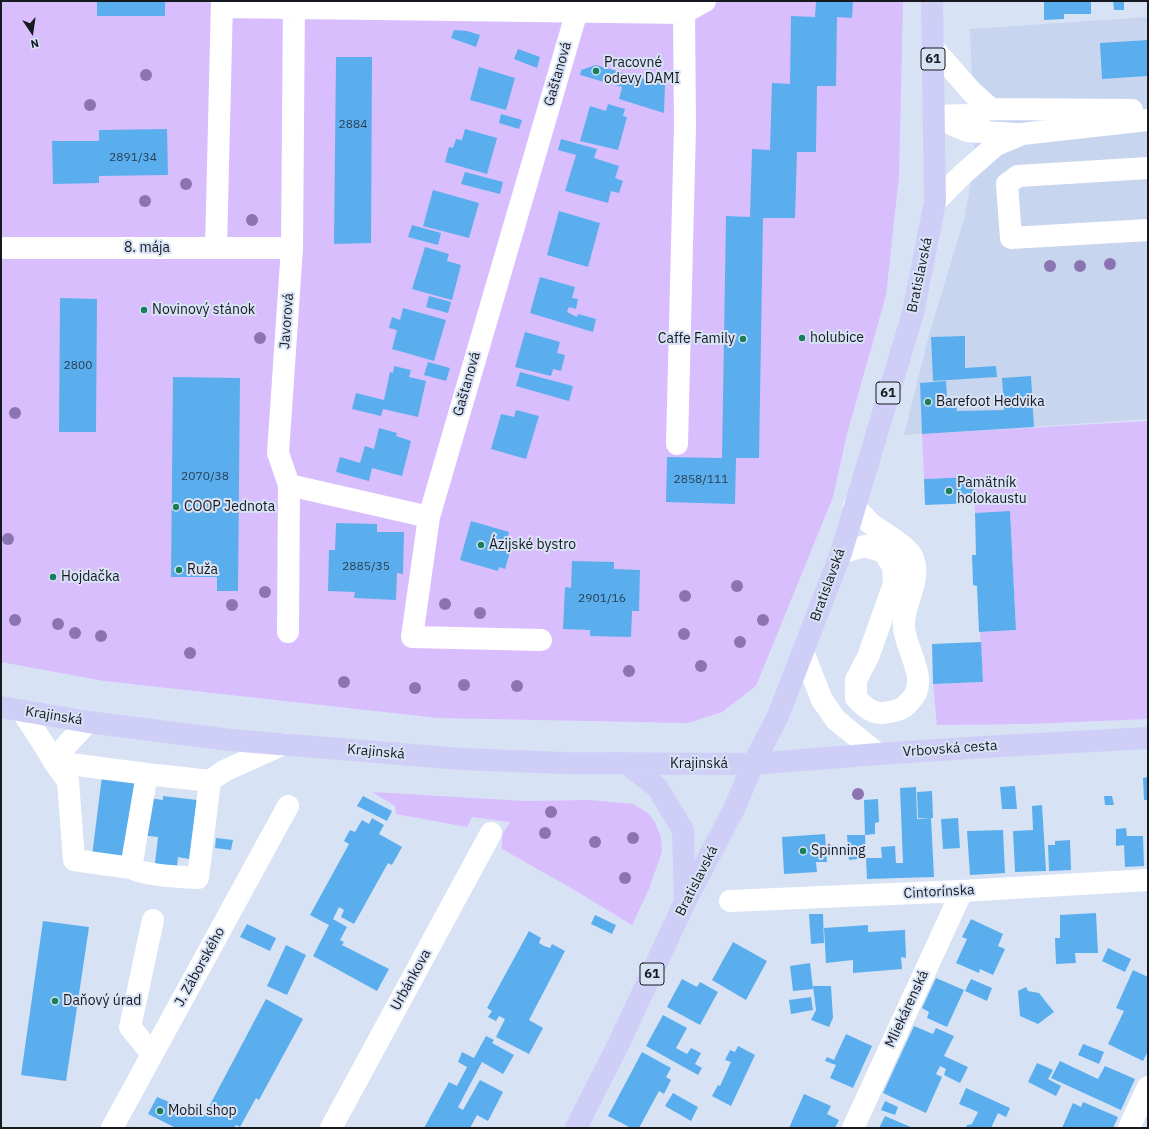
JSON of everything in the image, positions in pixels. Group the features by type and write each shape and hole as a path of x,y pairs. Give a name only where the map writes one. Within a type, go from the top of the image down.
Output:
{"main road":[{"name":"Bratislavská","path":"576,1128 618,1045 685,902 735,807 753,764 778,716 841,553 913,313 935,202 932,1"},
{"name":"Krajinská","path":"11,709 88,722 230,740 462,759 564,763 753,764"},
{"name":"Vrbovská cesta","path":"753,764 990,746 1148,738"},
{"path":"627,764 657,787 683,830 685,902"}],"street":[{"path":"216,248 222,4 294,4 684,12 705,1"},
{"name":"Javorová","path":"288,632 289,484 278,453 292,248 294,4"},
{"name":"Gaštanová","path":"541,640 412,637 429,517 577,11"},
{"path":"677,444 685,126 684,12"},
{"path":"933,48 972,92 991,109"},
{"path":"934,116 967,115 991,109 1148,110"},
{"path":"934,116 967,131 1022,134 1148,120"},
{"path":"935,202 963,174 996,145 1022,134"},
{"path":"1148,168 1018,176 1008,184 1011,238 1148,230"},
{"name":"8. mája","path":"1,248 292,248"},
{"path":"289,484 429,517"},
{"path":"841,553 865,546 884,552 893,567 894,584 868,657 856,680 856,698 865,708 881,714 902,709 913,699 919,688 917,672 907,644 904,626 905,615 914,587 915,568 913,557 905,547 872,524 854,506"},
{"path":"803,652 822,700 836,720 878,754"},
{"path":"11,709 46,748 68,781 74,860 130,868 137,871 176,877 198,878 210,781"},
{"path":"54,762 62,750 88,722"},
{"path":"54,762 210,781 224,771 284,744"},
{"path":"130,868 147,774"},
{"name":"J. Záborského","path":"112,1128 288,806"},
{"name":"Urbánkova","path":"331,1128 492,833"},
{"name":"Cintorínska","path":"730,901 962,891 1148,880"},
{"name":"Mliekárenská","path":"853,1128 962,891"},
{"path":"152,1054 130,1027 153,920"},
{"path":"1129,1128 1148,1087"}],"shaded area":[{"path":"1,1 903,1 899,176 886,295 847,434 833,497 756,686 722,712 688,723 438,718 104,681 1,662"},
{"path":"1148,17 1148,419 904,435 929,335 965,216 975,158 970,29"},
{"path":"1148,421 1148,719 1030,724 937,725 933,684 983,682 980,632 1016,630 1010,512 975,513 973,477 924,479 922,434"},
{"path":"372,792 525,801 590,800 633,804 648,813 655,822 661,837 662,852 649,889 632,925 502,849 502,835 510,822 472,817 467,827 396,814 395,806"}],"building":[{"path":"97,1 165,1 165,16 97,16"},
{"path":"816,1 853,1 852,18 837,17 836,86 817,86 816,152 797,152 795,218 763,218 759,458 736,458 735,504 666,502 667,457 722,458 726,216 750,217 752,149 770,150 772,83 790,84 791,16 815,17"},
{"path":"1044,1 1091,1 1091,14 1064,14 1064,19 1044,20"},
{"path":"1113,1 1124,1 1124,10 1114,10"},
{"path":"454,30 467,31 480,35 476,47 451,38"},
{"path":"1148,40 1148,76 1102,79 1100,43"},
{"path":"518,49 540,57 537,68 514,59"},
{"path":"336,57 372,57 371,243 334,244"},
{"path":"596,65 665,85 664,113 619,99 622,87 580,75 581,70"},
{"path":"479,67 515,78 506,110 470,100"},
{"path":"608,104 625,109 623,116 627,117 618,150 580,141 590,106 606,111"},
{"path":"501,114 522,120 519,129 499,123"},
{"path":"167,129 168,175 99,176 99,183 53,184 52,141 99,141 99,130"},
{"path":"465,129 497,138 487,174 445,162 449,147 453,148 456,139 462,140"},
{"path":"561,139 597,149 594,158 619,166 615,178 623,181 619,193 611,191 608,203 565,191 576,155 558,150"},
{"path":"465,172 503,182 500,194 461,184"},
{"path":"433,190 479,203 469,238 423,226"},
{"path":"559,211 600,223 588,267 547,255"},
{"path":"412,225 441,233 438,245 408,237"},
{"path":"425,247 449,254 447,261 461,265 452,300 412,289"},
{"path":"540,277 575,287 572,298 578,299 576,309 569,307 567,312 577,317 578,314 596,319 593,332 530,313"},
{"path":"429,296 451,302 448,313 426,307"},
{"path":"60,298 97,299 96,432 59,432"},
{"path":"403,308 446,320 434,361 392,349 397,330 389,328 392,317 400,320"},
{"path":"525,332 560,342 557,353 565,355 561,371 553,369 551,376 515,367"},
{"path":"965,336 965,368 996,366 997,377 933,381 931,337"},
{"path":"428,362 450,368 446,381 424,375"},
{"path":"394,366 411,370 409,377 426,381 418,417 383,409 381,416 352,409 356,393 384,400 390,372 393,373"},
{"path":"520,372 573,386 569,401 516,386"},
{"path":"1031,376 1034,427 922,434 920,383 946,381 947,398 951,399 956,404 957,411 1004,410 1002,378"},
{"path":"173,377 240,378 238,591 217,591 217,577 171,577"},
{"path":"516,410 539,416 526,459 491,449 501,414 514,417"},
{"path":"379,428 397,433 396,436 411,441 402,476 372,468 369,481 336,472 340,457 360,463 365,446 374,449"},
{"name":"Pamätník holokaustu","path":"973,477 975,503 925,505 924,479"},
{"path":"1010,511 1016,630 979,632 977,586 973,585 972,555 976,555 975,513"},
{"path":"471,521 509,532 504,550 510,552 505,569 499,567 498,571 460,560"},
{"path":"336,523 377,524 377,532 404,532 403,574 397,573 396,600 354,598 355,592 328,591 329,550 335,550"},
{"path":"572,561 614,562 614,569 640,570 639,611 632,611 631,637 590,636 590,630 563,629 565,587 571,588"},
{"path":"981,642 983,682 933,684 932,644"},
{"path":"102,776 137,780 135,796 163,800 163,796 197,800 189,859 178,857 175,886 155,863 158,837 131,834 127,860 92,856"},
{"path":"1148,777 1148,800 1144,800 1143,778"},
{"path":"1015,786 1017,809 1002,809 1000,787"},
{"path":"916,787 917,819 931,818 934,877 867,879 866,858 882,858 881,847 895,846 896,863 903,863 900,788"},
{"path":"932,791 933,818 918,818 917,792"},
{"path":"363,796 392,811 387,821 357,806"},
{"path":"1104,796 1112,796 1114,805 1105,805"},
{"path":"878,799 879,822 875,823 875,834 865,835 864,800"},
{"path":"1042,805 1046,871 1015,872 1013,831 1033,830 1032,806"},
{"path":"372,818 384,825 379,834 402,847 392,865 388,863 354,924 341,917 344,910 339,907 333,919 347,927 340,940 344,942 342,945 389,969 377,991 313,956 329,925 310,915 349,844 344,841 350,830 355,832 362,820 369,824"},
{"path":"958,818 960,848 943,849 941,819"},
{"path":"1126,828 1127,836 1143,836 1144,866 1125,867 1124,845 1116,846 1116,829"},
{"path":"1003,830 1005,873 970,875 967,831"},
{"path":"825,834 827,862 816,862 817,872 784,874 782,837"},
{"path":"847,835 865,835 866,858 849,860"},
{"path":"216,838 233,840 231,850 215,848"},
{"path":"1070,840 1071,870 1049,871 1048,845 1055,845 1055,841"},
{"path":"1096,913 1098,953 1075,953 1076,963 1056,964 1055,938 1060,938 1060,915"},
{"path":"809,914 823,914 824,943 811,944"},
{"path":"595,915 616,925 612,934 591,924"},
{"path":"971,919 1003,934 998,946 1005,949 993,975 980,969 979,973 956,963 967,939 962,937"},
{"name":"Daňový úrad","path":"43,921 89,927 66,1081 21,1075"},
{"path":"247,924 276,938 270,951 240,937"},
{"path":"868,925 868,932 905,930 906,958 901,957 902,969 853,973 853,960 826,963 824,928"},
{"path":"529,931 541,938 539,943 544,946 550,948 552,944 565,951 529,1020 543,1028 529,1054 496,1037 505,1019 499,1016 496,1021 488,1017 492,1011 487,1008"},
{"path":"733,942 767,961 746,1000 712,980"},
{"path":"286,945 306,955 287,995 267,986"},
{"path":"1108,948 1131,959 1125,972 1102,961"},
{"path":"810,963 813,989 793,991 790,966"},
{"path":"1133,970 1148,977 1148,1051 1143,1061 1108,1044 1124,1011 1116,1008"},
{"path":"936,978 964,990 947,1027 927,1018 929,1012 922,1008"},
{"path":"682,979 697,987 700,982 718,992 700,1025 667,1007"},
{"path":"971,979 992,988 987,1001 965,991"},
{"path":"813,986 831,986 833,1018 829,1027 811,1020 816,1010"},
{"path":"1026,987 1028,991 1039,993 1054,1012 1038,1024 1020,1016 1018,991"},
{"path":"811,997 813,1010 791,1014 789,1000"},
{"path":"266,999 303,1019 259,1100 256,1098 240,1127 236,1125 234,1128 176,1128 148,1114 157,1097 204,1116"},
{"path":"663,1015 687,1028 676,1048 687,1054 691,1048 701,1053 695,1064 702,1068 698,1075 646,1046"},
{"path":"914,1026 933,1034 936,1028 954,1036 944,1056 968,1067 960,1083 944,1075 946,1069 940,1066 936,1074 942,1077 926,1113 883,1093"},
{"path":"846,1034 872,1046 853,1088 830,1078 836,1065 825,1061 827,1057 834,1060"},
{"path":"486,1036 494,1040 492,1043 514,1055 503,1074 482,1062 458,1107 463,1110 480,1080 503,1092 488,1121 477,1115 470,1128 424,1128 449,1082 457,1086 467,1067 458,1062 462,1052 474,1058"},
{"path":"1083,1044 1104,1052 1099,1064 1078,1055"},
{"path":"738,1046 755,1055 731,1106 712,1096 718,1085 720,1086 731,1062 725,1060 730,1050 735,1052"},
{"path":"642,1052 671,1068 666,1077 671,1080 664,1094 659,1091 639,1128 631,1128 608,1116"},
{"path":"1060,1061 1098,1079 1105,1066 1135,1079 1121,1110 1051,1078"},
{"path":"1037,1063 1053,1070 1048,1079 1061,1086 1056,1096 1028,1082"},
{"path":"966,1088 1010,1108 1006,1117 998,1113 991,1128 966,1128 967,1125 972,1124 978,1112 959,1104"},
{"path":"673,1093 698,1107 691,1121 665,1106"},
{"path":"804,1094 831,1106 827,1114 839,1120 835,1128 789,1128"},
{"path":"885,1101 898,1107 895,1115 881,1110"},
{"path":"1083,1102 1118,1117 1113,1128 1062,1128 1073,1103 1081,1107"},
{"path":"885,1116 913,1128 879,1128"}],"place":[{"name":"Pracovné odevy DAMI","path":"596,71"},
{"name":"Novinový stánok","path":"144,310"},
{"name":"holubice","path":"802,338"},
{"name":"Caffe Family","path":"743,339"},
{"name":"Barefoot Hedvika","path":"928,402"},
{"name":"Pamätník holokaustu","path":"949,491"},
{"name":"COOP Jednota","path":"176,507"},
{"name":"Ázijské bystro","path":"481,545"},
{"name":"Ruža","path":"179,570"},
{"name":"Hojdačka","path":"53,577"},
{"name":"Spinning","path":"803,851"},
{"name":"Daňový úrad","path":"55,1001"},
{"name":"Mobil shop","path":"160,1111"}]}
